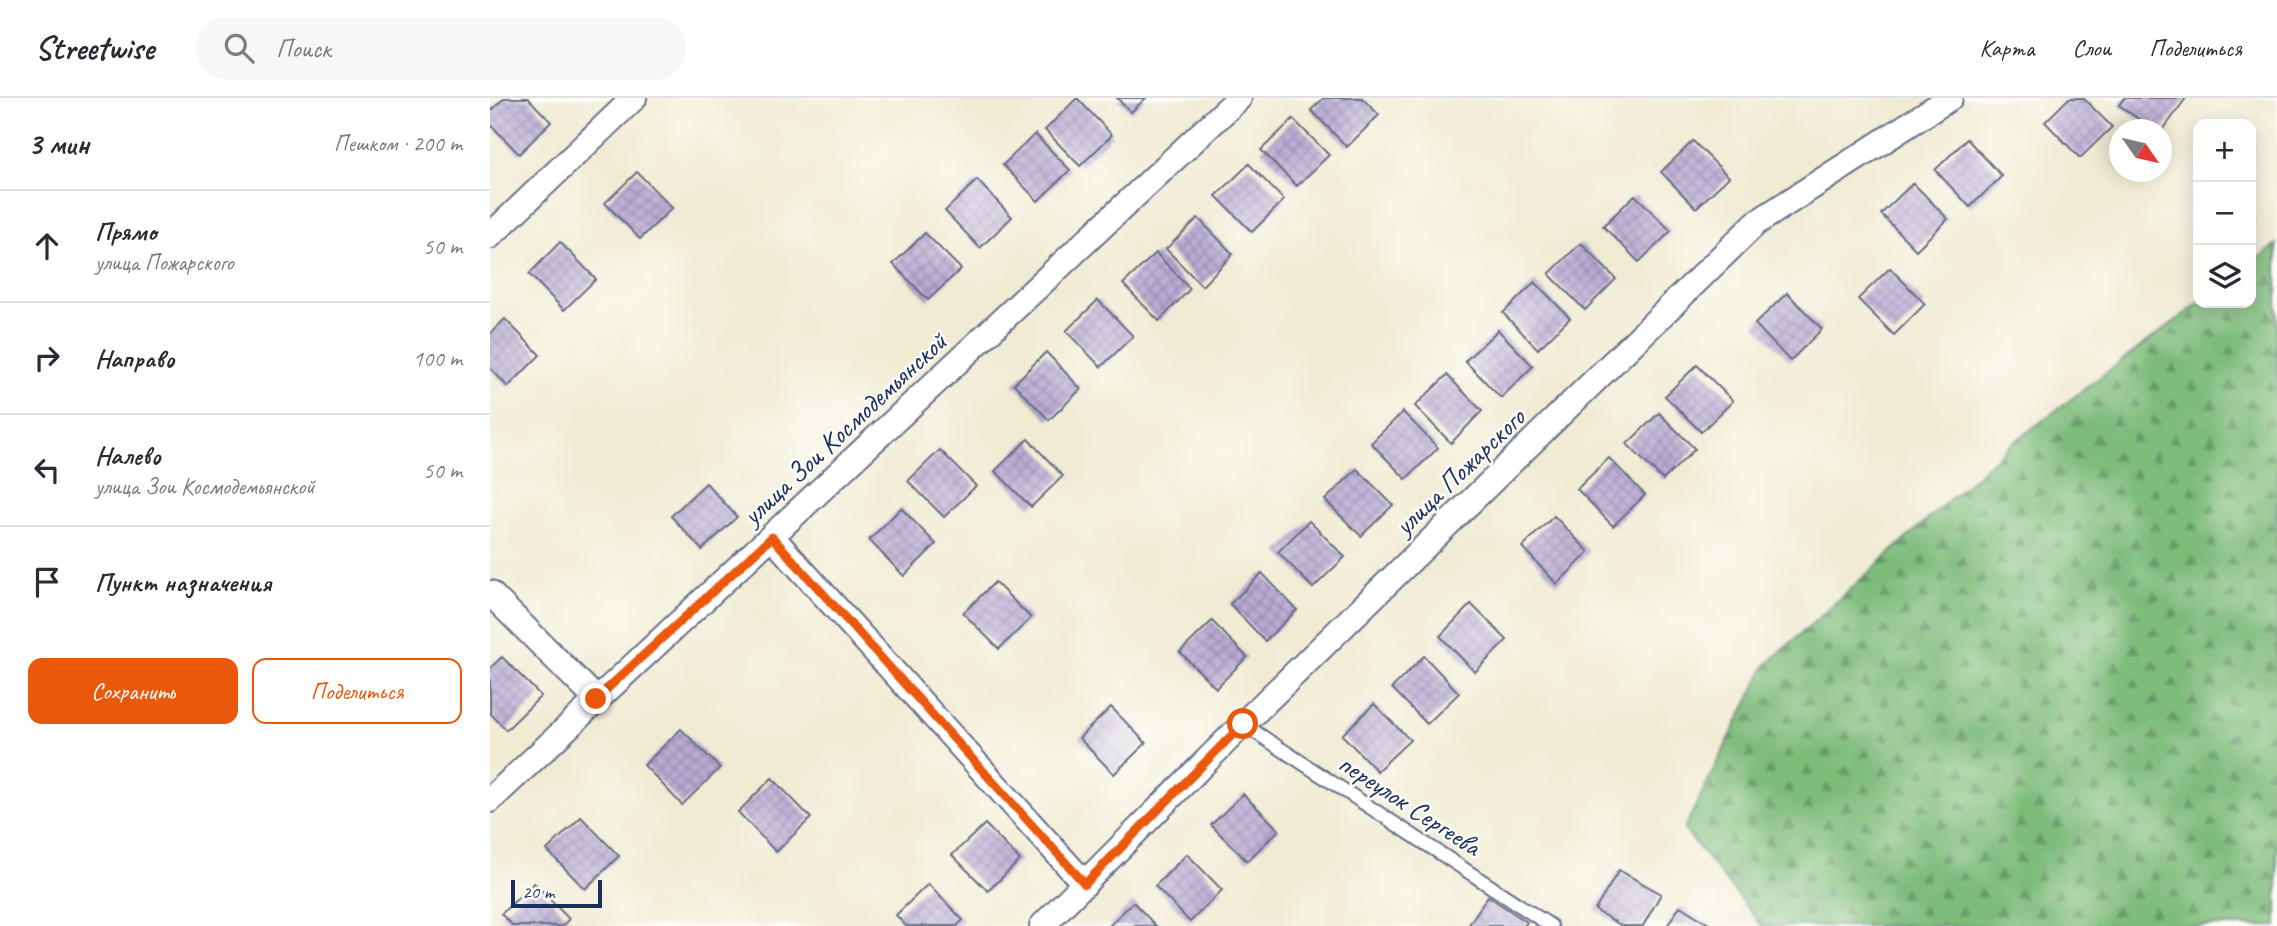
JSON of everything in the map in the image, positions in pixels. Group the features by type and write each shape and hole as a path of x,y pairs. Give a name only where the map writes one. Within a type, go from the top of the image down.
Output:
{"street":[{"path":"490,236 634,98"},
{"name":"улица Зои Космодемьянской","path":"490,800 1238,98"},
{"name":"улица Пожарского","path":"1042,926 1243,724 1756,223 1950,98"},
{"path":"772,537 1085,884"},
{"path":"490,593 596,699"}],"lane":[{"name":"переулок Сергеева","path":"1243,724 1551,926"}],"green space":[{"path":"2277,244 2277,926 1762,926 1684,829 1766,665 2010,445 2193,308 2256,308 2256,260"}],"building":[{"path":"504,98 528,98 551,122 519,154 490,124 490,112"},
{"path":"1077,98 1112,135 1080,166 1045,130"},
{"path":"1117,98 1146,98 1131,112"},
{"path":"1324,98 1362,98 1379,115 1347,147 1311,110"},
{"path":"2069,98 2083,98 2109,124 2109,130 2080,158 2045,122"},
{"path":"2124,98 2186,98 2171,119 2139,119 2119,105"},
{"path":"1293,119 1329,155 1297,186 1261,150"},
{"path":"1035,134 1070,170 1038,201 1003,165"},
{"path":"1967,139 2002,176 1970,207 1935,170"},
{"path":"1693,141 1729,177 1696,208 1661,172"},
{"path":"1249,164 1284,200 1252,232 1216,196"},
{"path":"637,172 672,208 640,239 605,203"},
{"path":"977,180 1012,217 980,248 945,211"},
{"path":"1913,183 1948,219 1916,250 1881,214"},
{"path":"1635,195 1671,231 1639,262 1603,226"},
{"path":"1198,218 1233,254 1202,286 1166,249"},
{"path":"925,233 961,269 928,300 893,264"},
{"path":"560,242 596,279 564,310 529,274"},
{"path":"1581,243 1616,279 1585,310 1549,274"},
{"path":"1156,253 1190,289 1159,321 1123,284"},
{"path":"1890,268 1925,304 1894,335 1858,299"},
{"path":"1535,282 1570,318 1538,349 1503,313"},
{"path":"1787,293 1822,329 1790,361 1755,324"},
{"path":"1098,300 1133,336 1101,367 1066,331"},
{"path":"505,319 540,355 508,387 490,368 490,334"},
{"path":"1498,330 1533,366 1501,398 1465,361"},
{"path":"1046,352 1081,389 1049,420 1014,384"},
{"path":"1697,365 1733,401 1701,432 1665,396"},
{"path":"1447,375 1482,411 1451,443 1415,406"},
{"path":"1403,412 1438,448 1406,479 1371,443"},
{"path":"1659,413 1695,449 1663,480 1627,444"},
{"path":"1028,439 1063,476 1031,507 995,471"},
{"path":"940,450 976,486 944,517 908,481"},
{"path":"1609,458 1645,495 1613,526 1577,489"},
{"path":"1357,469 1393,505 1361,536 1325,500"},
{"path":"706,483 737,517 702,550 671,516"},
{"path":"901,508 936,544 904,576 869,540"},
{"path":"1554,516 1589,552 1557,584 1522,547"},
{"path":"1309,521 1345,557 1313,588 1278,552"},
{"path":"1262,573 1297,610 1265,641 1230,604"},
{"path":"995,582 1031,618 999,649 963,613"},
{"path":"1471,604 1507,640 1475,672 1440,636"},
{"path":"1212,621 1247,657 1216,688 1180,652"},
{"path":"1424,656 1459,693 1427,724 1392,688"},
{"path":"502,657 541,696 506,730 490,713 490,668"},
{"path":"1374,704 1410,740 1377,771 1342,735"},
{"path":"1111,707 1146,743 1114,774 1079,738"},
{"path":"681,729 720,768 682,805 644,765"},
{"path":"772,778 811,818 776,852 738,812"},
{"path":"1243,794 1279,830 1247,861 1211,825"},
{"path":"581,817 619,856 585,889 547,850"},
{"path":"985,824 1020,860 988,891 952,855"},
{"path":"1187,854 1222,890 1190,922 1155,886"},
{"path":"1619,870 1661,894 1643,926 1622,926 1595,910"},
{"path":"534,883 569,919 562,926 513,926 501,914"},
{"path":"928,884 963,920 957,926 906,926 896,915"},
{"path":"1488,896 1527,922 1524,926 1468,926"},
{"path":"1133,902 1156,926 1109,926"},
{"path":"1680,906 1712,926 1667,926"}],"route":[{"path":"596,699 772,537 1085,884 1243,724"}]}
